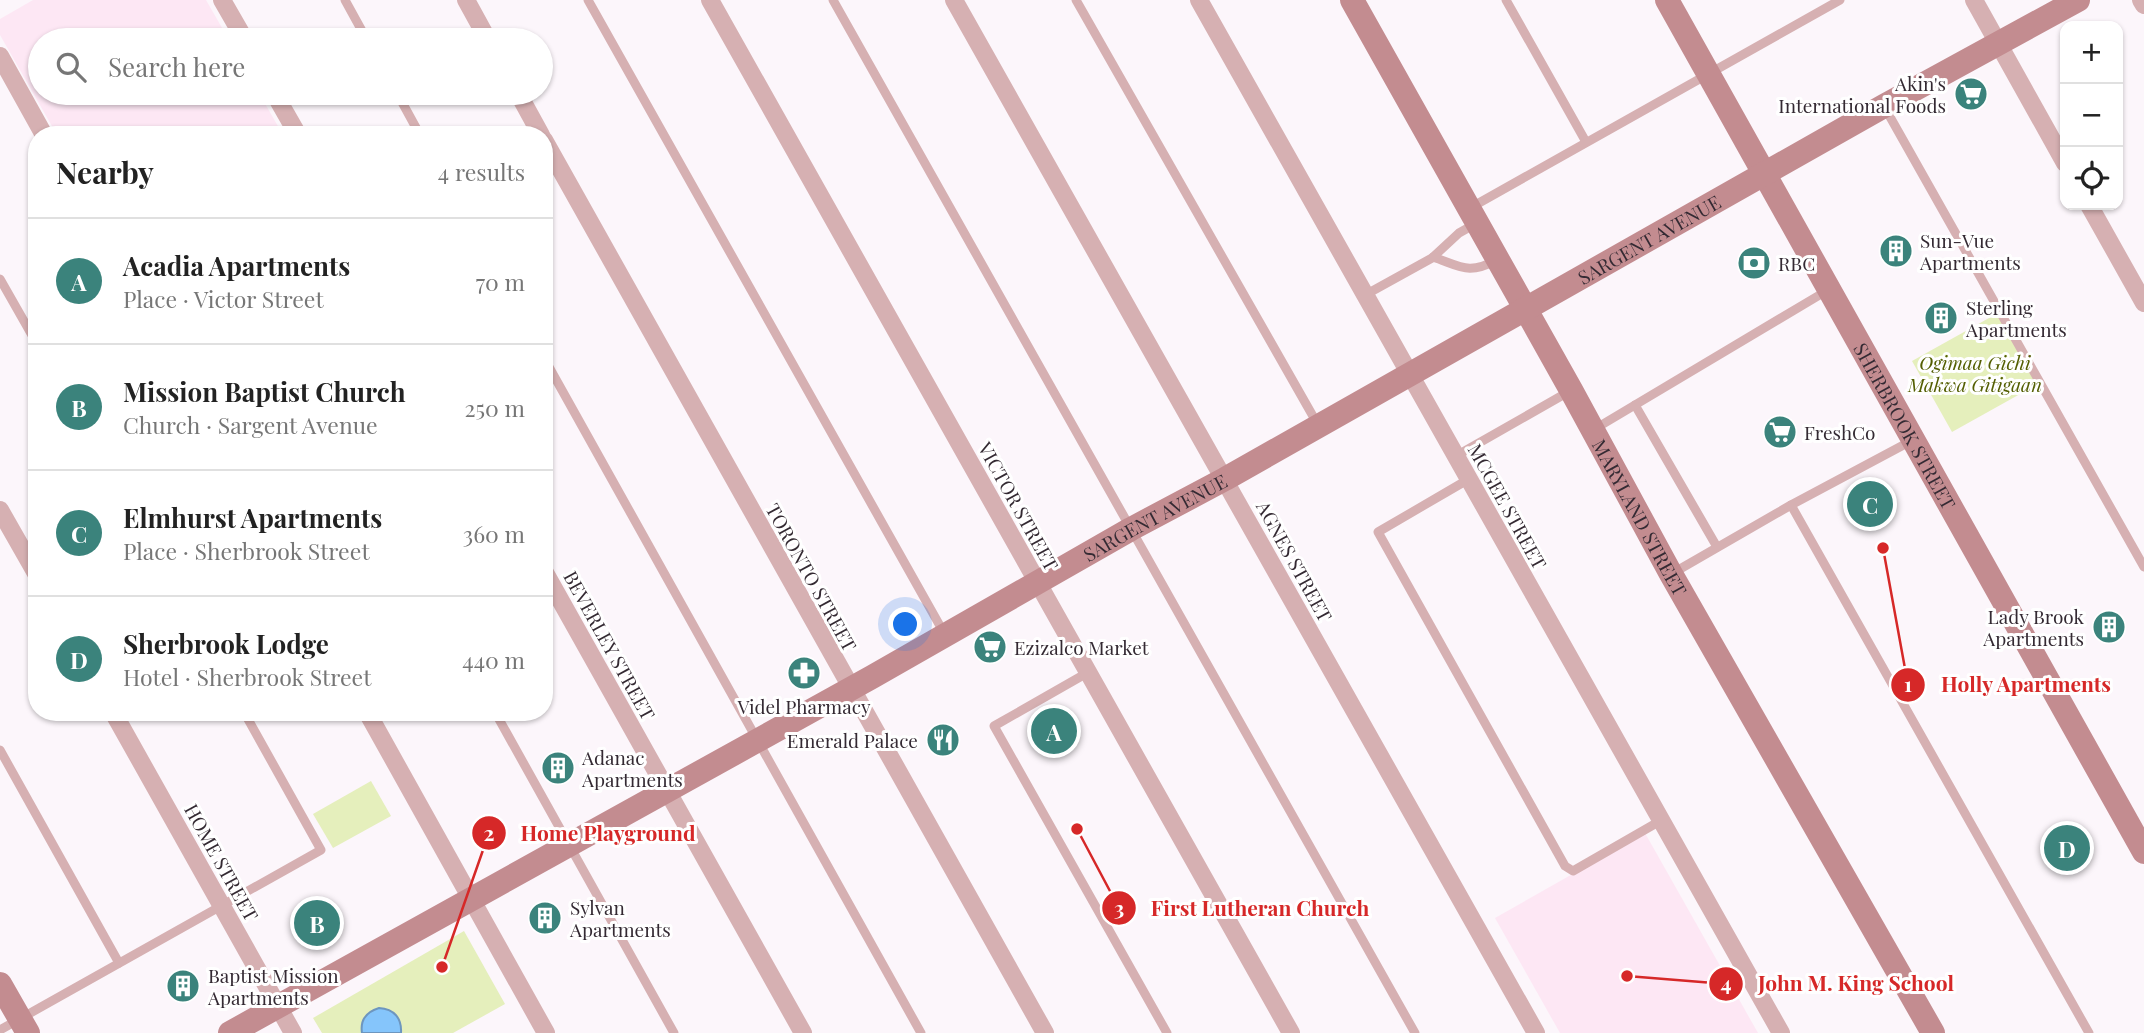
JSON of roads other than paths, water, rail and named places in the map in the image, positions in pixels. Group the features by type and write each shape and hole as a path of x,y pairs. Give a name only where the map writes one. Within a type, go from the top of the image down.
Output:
{"main road":[{"name":"MARYLAND STREET","path":"1352,0 1572,390 1671,574 1933,1033"},
{"name":"SHERBROOK STREET","path":"1667,0 2144,852"},
{"name":"SARGENT AVENUE","path":"232,1033 850,689 1131,529 1410,376 1884,106 2078,0"},
{"path":"0,984 16,1027"}],"street":[{"path":"222,0 238,28"},
{"path":"466,0 481,28"},
{"name":"VICTOR STREET","path":"710,0 1291,1033"},
{"name":"AGNES STREET","path":"954,0 1536,1033"},
{"name":"MCGEE STREET","path":"1199,0 1781,1033"},
{"path":"1974,0 2060,154"},
{"path":"2141,0 2144,5"},
{"path":"0,56 39,126"},
{"path":"281,105 293,126"},
{"path":"525,105 536,126"},
{"name":"TORONTO STREET","path":"553,157 1045,1033"},
{"path":"2092,210 2144,303"},
{"path":"0,510 28,559"},
{"name":"BEVERLEY STREET","path":"553,587 803,1033"},
{"name":"HOME STREET","path":"118,721 293,1033"},
{"path":"372,721 546,1033"}],"lane":[{"path":"345,0 360,28"},
{"path":"588,0 946,635"},
{"path":"833,0 1415,1033"},
{"path":"1076,0 1319,427"},
{"path":"1506,0 1586,142"},
{"path":"1365,295 1433,257 1459,233 1472,216 1586,142 1709,75 1826,3 1840,0"},
{"path":"404,105 415,126"},
{"path":"1884,106 2144,567"},
{"path":"1433,257 1470,269 1479,269 1497,260"},
{"path":"0,279 28,328"},
{"path":"1593,430 1829,289"},
{"path":"553,374 921,1033"},
{"path":"1456,456 1572,390"},
{"path":"1635,405 1717,547"},
{"path":"1671,574 1791,505 1913,440"},
{"path":"1469,479 1378,532 1565,866 1573,870 1660,821"},
{"path":"1791,505 2089,1033"},
{"path":"1087,673 994,726 1167,1033"},
{"path":"16,1027 119,963 321,850 249,721"},
{"path":"500,721 674,1033"},
{"path":"0,750 119,963"}],"water":[{"path":"379,1008 396,1015 401,1033 362,1033 365,1017"}],"place":[{"name":"Akin's International Foods","path":"1971,94"},
{"name":"Sun-Vue Apartments","path":"1896,251"},
{"name":"RBC","path":"1754,263"},
{"name":"Sterling Apartments","path":"1941,318"},
{"name":"FreshCo","path":"1780,432"},
{"name":"Elmhurst Apartments","path":"1870,504"},
{"name":"Holly Apartments","path":"1883,548"},
{"name":"Lady Brook Apartments","path":"2109,627"},
{"name":"Ezizalco Market","path":"990,647"},
{"name":"Videl Pharmacy","path":"804,673"},
{"name":"Acadia Apartments","path":"1054,731"},
{"name":"Emerald Palace","path":"943,740"},
{"name":"Adanac Apartments","path":"558,768"},
{"name":"First Lutheran Church","path":"1077,829"},
{"name":"Sherbrook Lodge","path":"2067,848"},
{"name":"Sylvan Apartments","path":"545,918"},
{"name":"Mission Baptist Church","path":"317,923"},
{"name":"Home Playground","path":"442,967"},
{"name":"John M. King School","path":"1627,976"},
{"name":"Baptist Mission Apartments","path":"183,986"}],"park label":[{"name":"Ogimaa Gichi Makwa Gitigaan","path":"1975,373"}]}
